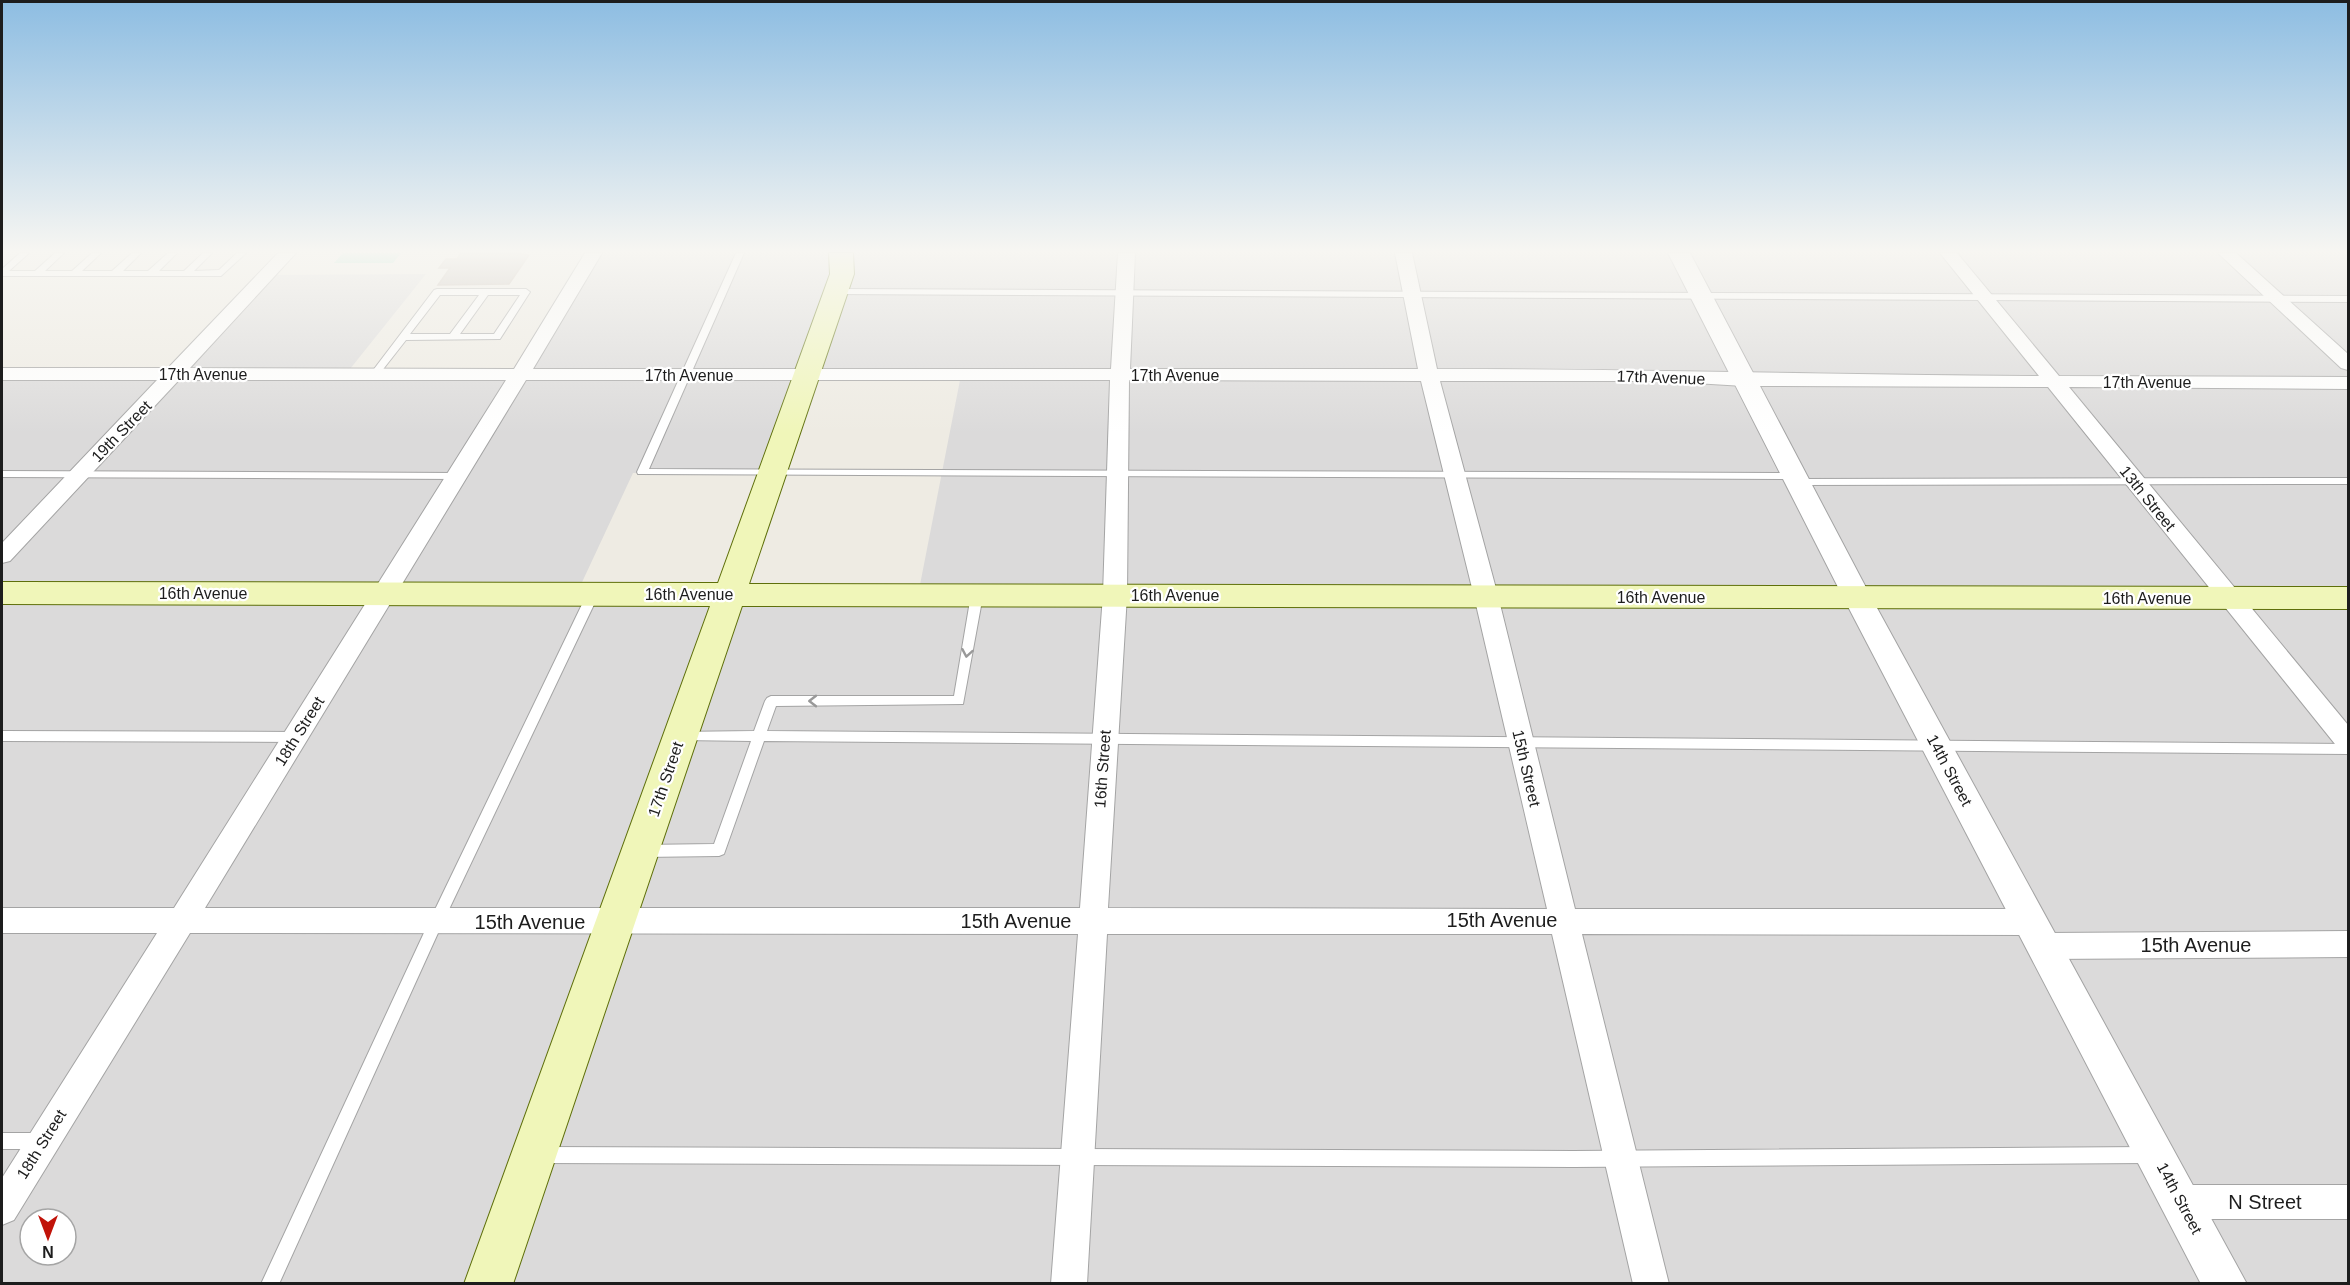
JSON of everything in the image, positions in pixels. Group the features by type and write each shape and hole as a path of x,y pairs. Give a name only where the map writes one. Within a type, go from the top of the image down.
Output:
{"main road":[{"name":"17th Street","path":"488,1284 826,313"},
{"name":"16th Avenue","path":"2,593 2349,598"}],"street":[{"name":"19th Street","path":"2,556 232,313"},
{"name":"18th Street","path":"2,1208 557,313"},
{"name":"16th Street","path":"1069,1284 1091,921 1115,595 1123,313"},
{"name":"15th Street","path":"1415,313 1486,596 1651,1284"},
{"name":"14th Street","path":"1710,313 1857,597 2225,1284"},
{"name":"13th Street","path":"1997,313 2228,598 2349,742"},
{"path":"2293,313 2349,364"},
{"name":"17th Avenue","path":"2,374 1661,375 1744,380 2349,383"},
{"name":"15th Avenue","path":"2,920 436,922 1563,920 2349,944"},
{"name":"N Street","path":"2182,1202 2349,1202"}],"lane":[{"path":"374,375 421,313"},
{"path":"453,337 470,313"},
{"path":"403,337 497,337 512,313"},
{"path":"712,313 642,472 1454,474 1795,479 2349,481"},
{"path":"2,474 458,476"},
{"path":"270,1284 436,922 593,594"},
{"path":"640,851 719,850 757,735 771,701 959,701 977,595"},
{"path":"680,735 2349,749"},
{"path":"2,736 295,737"},
{"path":"2,1141 43,1141"},
{"path":"533,1155 1621,1159 2157,1155"}],"shaded area":[{"path":"232,313 395,313 346,374 519,376 557,313 2348,313 2348,1283 2,1284 2,374 175,374","holes":["806,375 961,375 918,595 577,593 633,473 772,470"]}]}
